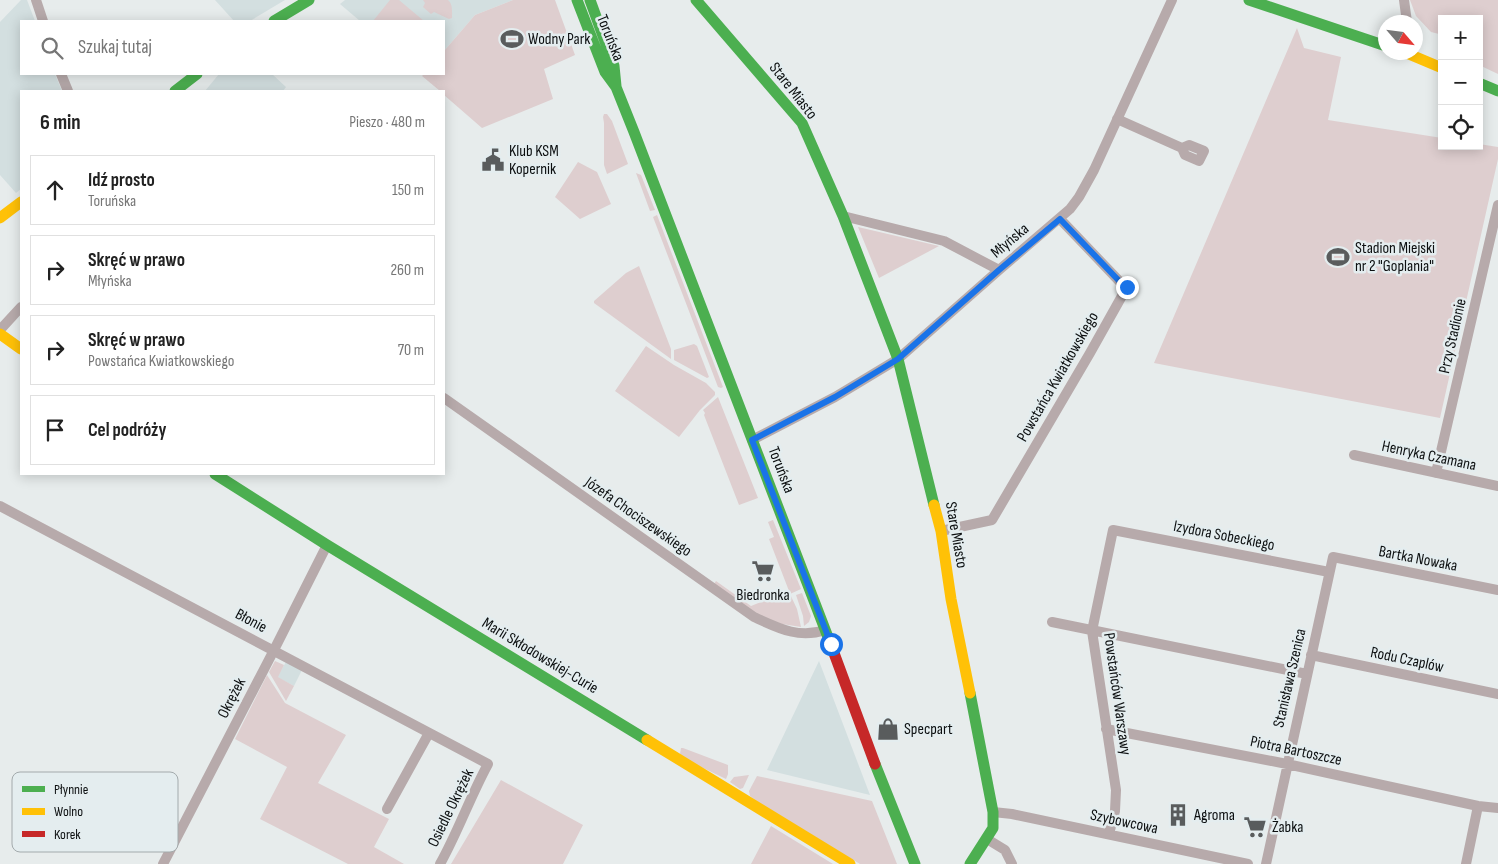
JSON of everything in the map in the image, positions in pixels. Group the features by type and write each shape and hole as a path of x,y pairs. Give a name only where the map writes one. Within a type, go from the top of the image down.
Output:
{"street":[{"path":"36,0 43,20"},
{"path":"276,20 309,0"},
{"name":"Toruńska","path":"577,0 604,72 616,87"},
{"name":"Toruńska","path":"590,0 614,66 616,87 915,864"},
{"name":"Stare Miasto","path":"696,0 802,123 843,216 898,359 941,531 951,599 993,812 993,828 970,864"},
{"name":"Młyńska","path":"752,440 835,397 898,359 1060,219 1080,197 1094,170 1172,0"},
{"path":"1249,0 1378,43"},
{"path":"1404,0 1406,15"},
{"path":"1423,60 1438,66"},
{"path":"62,75 68,90"},
{"path":"176,90 196,75"},
{"path":"1483,85 1498,91"},
{"path":"1117,119 1182,148"},
{"path":"0,218 20,203"},
{"name":"Przy Stadionie","path":"1436,472 1498,205"},
{"path":"843,216 944,241 999,270"},
{"name":"Powstańca Kwiatkowskiego","path":"941,531 992,520 1127,287 1060,219"},
{"path":"0,330 20,308"},
{"path":"0,334 20,347"},
{"name":"Józefa Chociszewskiego","path":"445,399 754,618 781,629 798,633 809,634 825,630"},
{"name":"Henryka Czamana","path":"1354,455 1498,486"},
{"name":"Marii Skłodowskiej-Curie","path":"217,475 327,545 850,864"},
{"name":"Błonie","path":"0,506 488,764"},
{"name":"Izydora Sobeckiego","path":"1113,530 1329,572"},
{"name":"Powstańców Warszawy","path":"1109,834 1115,811 1116,790 1092,631 1113,530"},
{"name":"Okrężek","path":"178,835 327,545"},
{"name":"Stanisława Szenica","path":"1266,864 1333,557"},
{"name":"Bartka Nowaka","path":"1333,557 1498,590"},
{"path":"1052,622 1207,652 1307,674"},
{"name":"Rodu Czaplów","path":"1311,656 1498,694"},
{"name":"Piotra Bartoszcze","path":"1106,729 1287,764 1478,806 1498,808"},
{"path":"387,809 429,733"},
{"name":"Osiedle Okrężek","path":"440,864 488,764"},
{"path":"1466,864 1478,806"},
{"name":"Szybowcowa","path":"993,812 1012,814 1248,864"},
{"path":"987,839 1005,850 1012,864"},
{"name":"Okrężek","path":"163,864 169,852"}],"shaded area":[{"path":"21,0 27,0 35,20 20,20 20,75 55,75 62,90 20,90 20,190 16,193 0,175 0,22"},
{"path":"215,0 285,0 252,20 233,20"},
{"path":"345,0 513,0 475,15 445,50 445,20 359,20 340,4"},
{"path":"390,0 399,0 423,20 374,20"},
{"path":"423,0 448,0 451,6 452,18 449,19 434,12 431,14 423,7 425,3"},
{"path":"513,0 555,0 575,55 544,69 553,99 482,128 445,96 445,90 439,90 422,76 445,75 445,50 475,15"},
{"path":"1410,0 1498,0 1498,74 1483,67 1483,15 1438,15 1438,34 1431,32 1423,23 1423,15 1416,15"},
{"name":"Stadion Miejski nr 2 \"Goplania\"","path":"1297,28 1304,48 1341,57 1328,120 1438,137 1438,150 1483,150 1483,145 1498,147 1498,159 1440,418 1154,363"},
{"path":"218,75 273,75 286,87 284,90 206,90"},
{"path":"604,114 607,114 612,121 628,164 607,174 604,165"},
{"path":"578,162 597,172 611,204 580,219 555,197"},
{"path":"636,173 641,175 655,210 650,211"},
{"path":"657,215 723,387 721,388 718,387 653,217"},
{"path":"858,227 939,246 879,278"},
{"path":"639,266 671,349 671,359 594,303 626,273"},
{"path":"694,344 697,346 709,377 707,378 674,360 674,350"},
{"path":"646,346 706,383 715,392 715,395 700,410 679,437 615,391"},
{"path":"718,397 758,498 739,505 703,410"},
{"path":"773,520 801,589 790,594 797,609 801,627 782,624 756,615 714,584 716,581 751,606 789,591 769,539 774,537 768,522"},
{"path":"802,593 811,616 809,622 804,626 803,616 796,595"},
{"path":"275,661 284,665 278,677 294,686 286,701 269,672"},
{"path":"819,661 870,795 767,770"},
{"path":"286,662 302,670 294,686 277,677"},
{"path":"267,675 285,703 346,735 318,783 389,819 374,847 404,864 348,864 260,819 287,767 235,739"},
{"path":"681,748 728,765 726,779 697,765 680,754"},
{"path":"749,775 743,788 740,789 730,782 734,777"},
{"path":"757,776 872,801 897,864 860,864 758,802 750,796 749,791"},
{"path":"501,780 583,825 563,864 451,864"},
{"path":"771,826 833,864 751,864"}],"traffic: fast":[{"path":"276,20 309,0"},
{"path":"577,0 605,72 616,87 634,132 831,645"},
{"path":"590,0 614,66 616,86"},
{"path":"696,0 802,123 843,216 898,359 934,505"},
{"path":"1249,0 1378,43"},
{"path":"176,90 196,75"},
{"path":"1483,85 1498,91"},
{"path":"217,475 327,545 647,740"},
{"path":"970,693 993,812 993,828 970,864"},
{"path":"875,764 915,864"}],"traffic: slow":[{"path":"1423,60 1438,66"},
{"path":"0,218 20,203"},
{"path":"0,334 20,348"},
{"path":"934,505 941,531 951,599 970,693"},
{"path":"647,740 850,864"}],"traffic: jam":[{"path":"831,645 875,764"}],"place":[{"name":"Wodny Park","path":"512,39"},
{"name":"Klub KSM Kopernik","path":"493,160"},
{"name":"Stadion Miejski nr 2 \"Goplania\"","path":"1338,257"},
{"name":"Biedronka","path":"763,571"},
{"name":"Specpart","path":"888,729"},
{"name":"Agroma","path":"1178,815"},
{"name":"Żabka","path":"1255,827"}],"route":[{"path":"831,644 752,440 835,397 898,359 1060,219 1127,287"}]}
